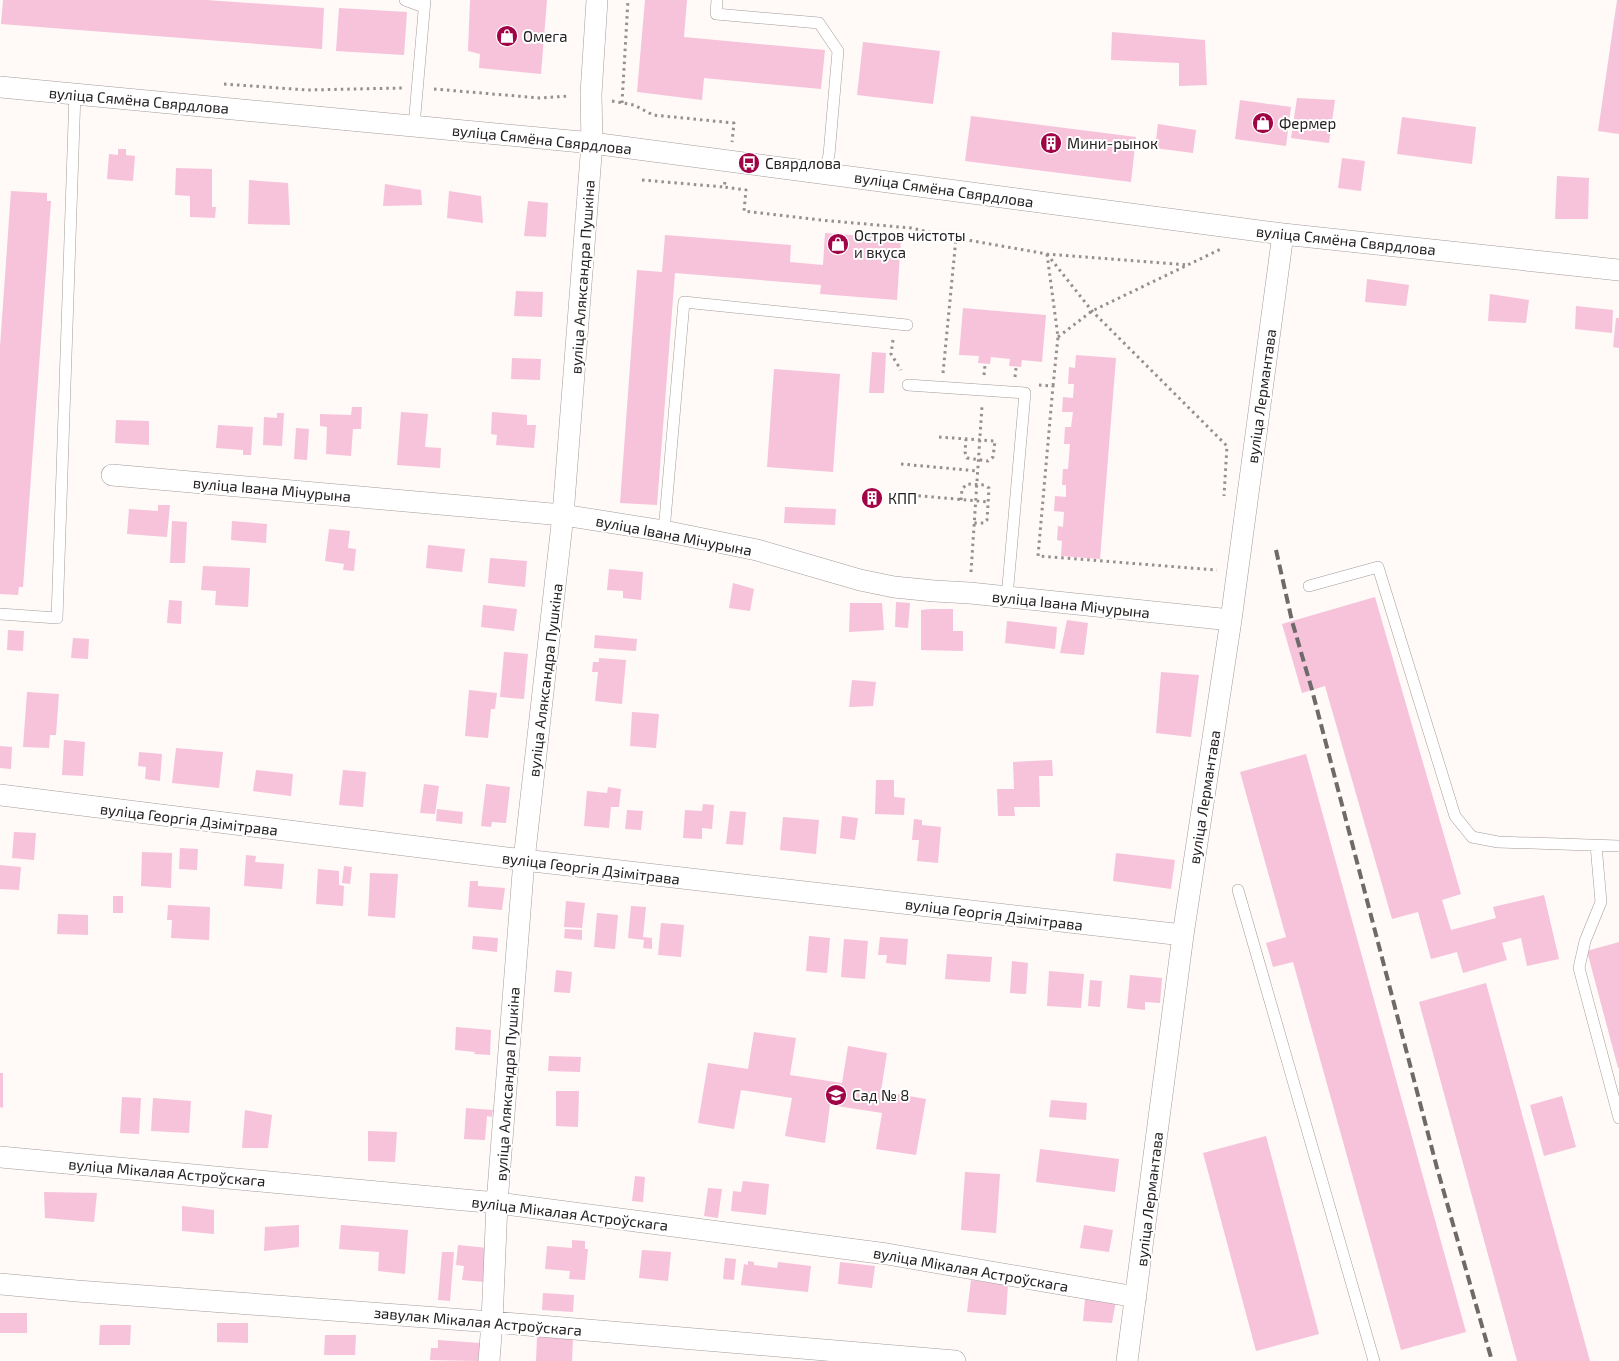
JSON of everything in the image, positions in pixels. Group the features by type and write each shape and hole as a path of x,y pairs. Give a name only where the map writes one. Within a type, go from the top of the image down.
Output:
{"street":[{"name":"вуліца Аляксандра Пушкіна","path":"489,1361 497,1203 524,860 564,515 592,143 591,94 597,0"},
{"name":"вуліца Сямёна Свярдлова","path":"0,87 592,143 1283,234 1619,270"},
{"name":"вуліца Лермантава","path":"1127,1361 1183,936 1231,620 1283,234"},
{"name":"вуліца Івана Мічурына","path":"112,475 564,515 664,531 757,550 886,586 1231,620"},
{"name":"вуліца Георгія Дзімітрава","path":"0,795 524,860 1183,936"},
{"name":"вуліца Мікалая Астроўскага","path":"0,1157 497,1203 887,1254 1136,1297"},
{"name":"завулак Мікалая Астроўскага","path":"0,1284 492,1322 955,1361"}],"lane":[{"path":"406,0 425,4 414,126"},
{"path":"717,0 716,14 819,23 838,51 829,155 824,173"},
{"path":"0,614 57,618 76,93"},
{"path":"664,531 684,302 901,325"},
{"path":"906,380 983,390 1025,393 1007,597"},
{"path":"1309,586 1378,567 1455,816 1472,837 1498,842 1619,846"},
{"path":"1596,845 1601,902 1585,941 1580,968 1619,1118"},
{"path":"1238,890 1374,1361"}],"path":[{"path":"622,103 628,0"},
{"path":"642,180 724,187"},
{"path":"942,378 956,238 1047,254 1189,265"},
{"path":"1058,338 1092,311 1225,248"},
{"path":"1047,254 1092,311 1228,446 1223,504"},
{"path":"1047,254 1058,338 1038,556 1219,571 1219,561"},
{"path":"901,325 891,354 906,380"},
{"path":"1034,385 1053,386"},
{"path":"970,593 983,390"},
{"path":"939,437 995,441 994,455 990,460 968,458 965,455 966,439"},
{"path":"900,464 978,471"},
{"path":"961,500 963,486 977,484 988,487 990,490 987,520 984,523 974,523"},
{"path":"899,494 989,502"}],"building":[{"path":"3,0 206,0 324,8 322,49 1,24"},
{"path":"470,0 547,0 541,74 479,68 480,54 468,51"},
{"path":"645,0 687,0 684,37 825,50 821,89 704,78 702,100 637,92"},
{"path":"1617,0 1619,0 1619,134 1598,131"},
{"path":"339,8 407,12 404,55 336,51"},
{"path":"1112,32 1205,40 1207,85 1179,86 1179,63 1111,60"},
{"path":"863,42 940,51 933,104 857,95"},
{"path":"1297,98 1335,100 1329,143 1291,138"},
{"name":"Фермер","path":"1240,100 1291,107 1286,146 1235,139"},
{"name":"Мини-рынок","path":"971,116 1136,137 1131,182 965,161"},
{"path":"1402,117 1476,127 1472,164 1397,154"},
{"path":"1158,124 1196,130 1193,153 1155,148"},
{"path":"118,149 126,149 126,155 135,156 133,181 107,179 109,154 118,155"},
{"path":"1342,158 1365,161 1361,191 1338,188"},
{"path":"176,168 212,169 212,207 216,207 215,218 190,217 190,196 175,195"},
{"path":"1557,176 1589,178 1588,219 1555,219"},
{"path":"249,180 288,183 290,225 248,224"},
{"path":"385,184 421,190 422,205 383,206"},
{"path":"11,191 47,193 47,201 51,201 23,587 19,587 18,595 0,594 0,347"},
{"path":"449,191 481,196 483,223 447,218"},
{"path":"528,201 548,203 546,237 524,236"},
{"path":"825,233 901,239 897,300 820,294 821,285 675,273 657,505 620,503 637,270 662,272 665,235 791,245 790,262 823,265"},
{"path":"1367,279 1409,285 1406,306 1365,302"},
{"path":"516,291 543,292 542,317 514,316"},
{"path":"1490,294 1529,300 1526,323 1488,321"},
{"path":"1576,306 1613,310 1612,333 1575,329"},
{"path":"963,308 1046,315 1042,362 1022,360 1021,367 1009,366 1010,359 991,357 990,364 978,363 979,356 959,355"},
{"path":"1616,318 1619,318 1619,348 1613,347"},
{"path":"872,352 886,353 884,393 869,393"},
{"path":"1076,355 1116,358 1100,559 1061,556 1062,541 1057,540 1058,526 1063,527 1064,512 1054,511 1055,496 1066,497 1066,485 1062,485 1063,469 1068,469 1070,444 1064,444 1065,427 1071,427 1073,412 1062,412 1063,397 1073,398 1074,384 1068,384 1069,367 1075,368"},
{"path":"512,358 541,359 540,380 511,379"},
{"path":"774,369 840,374 833,472 767,467"},
{"path":"352,407 362,407 361,429 353,429 351,456 326,454 327,427 320,426 320,414 351,415"},
{"path":"401,412 428,414 425,447 441,448 440,468 397,465"},
{"path":"492,412 527,415 527,425 536,425 534,448 496,445 497,435 491,434"},
{"path":"277,413 284,413 282,446 263,445 264,417 277,418"},
{"path":"116,420 149,421 149,445 115,443"},
{"path":"218,425 253,427 251,455 243,455 243,450 216,448"},
{"path":"296,428 309,429 307,460 294,459"},
{"name":"КПП","path":"867,491 878,492 877,506 867,505"},
{"path":"158,505 170,505 167,537 127,534 129,509 158,511"},
{"path":"785,507 836,509 835,525 784,523"},
{"path":"172,521 187,522 185,563 170,563"},
{"path":"232,521 267,524 266,543 231,540"},
{"path":"329,529 350,531 348,548 356,549 354,571 343,570 344,564 325,561"},
{"path":"428,545 465,549 462,572 426,568"},
{"path":"490,558 527,561 525,587 488,583"},
{"path":"203,566 250,568 248,607 215,605 216,591 201,590"},
{"path":"609,569 643,572 641,600 623,598 623,591 607,590"},
{"path":"733,583 754,589 750,611 729,608"},
{"path":"1375,597 1461,894 1442,900 1451,930 1496,918 1493,907 1544,895 1559,959 1527,966 1521,938 1502,943 1507,960 1463,973 1457,952 1431,959 1418,912 1392,919 1325,686 1302,693 1282,624"},
{"path":"169,600 182,601 181,624 167,623"},
{"path":"896,602 910,603 908,628 895,627"},
{"path":"850,603 882,603 884,630 849,632"},
{"path":"483,605 517,609 514,631 481,627"},
{"path":"953,609 953,631 963,631 963,651 921,650 921,610"},
{"path":"1067,620 1088,623 1084,655 1060,653"},
{"path":"1007,621 1057,627 1055,649 1005,643"},
{"path":"8,630 24,631 23,651 7,650"},
{"path":"595,635 637,639 636,651 594,648"},
{"path":"73,638 89,639 88,659 71,658"},
{"path":"504,652 528,654 524,699 500,697"},
{"path":"599,658 626,660 622,704 595,701 598,672 592,672 593,662 599,662"},
{"path":"1161,672 1199,675 1191,737 1156,733"},
{"path":"852,680 876,682 873,706 849,707"},
{"path":"469,690 497,693 495,709 491,709 488,738 465,736"},
{"path":"27,692 59,694 56,735 50,735 49,748 23,747"},
{"path":"632,712 659,714 656,748 630,746"},
{"path":"64,740 85,742 83,776 62,775"},
{"path":"0,746 12,747 11,769 0,768"},
{"path":"176,748 223,752 219,788 172,783"},
{"path":"139,752 162,754 160,781 145,779 146,767 138,766"},
{"path":"1306,754 1466,1332 1401,1350 1293,962 1273,967 1266,943 1286,937 1240,772"},
{"path":"1052,760 1053,776 1039,776 1040,807 1014,807 1015,816 998,816 997,789 1014,789 1013,762"},
{"path":"256,770 293,774 291,796 253,791"},
{"path":"343,770 366,772 363,807 339,805"},
{"path":"876,780 894,780 894,797 905,798 904,815 875,814"},
{"path":"424,784 439,786 435,814 420,813"},
{"path":"486,784 510,787 506,823 492,822 491,827 481,826"},
{"path":"608,787 621,789 619,807 611,807 609,828 584,826 587,791 607,793"},
{"path":"703,804 714,805 712,829 702,828 702,839 683,838 685,810 702,811"},
{"path":"437,809 463,812 462,824 436,821"},
{"path":"627,810 643,811 641,830 625,829"},
{"path":"730,811 746,812 743,845 726,844"},
{"path":"842,816 858,818 855,840 840,838"},
{"path":"783,817 819,820 816,854 780,850"},
{"path":"914,819 922,820 922,825 941,827 938,863 917,861 919,840 912,840"},
{"path":"14,832 36,833 34,860 12,858"},
{"path":"180,848 198,849 197,870 179,869"},
{"path":"142,852 172,853 171,888 141,886"},
{"path":"1116,853 1175,860 1171,889 1113,881"},
{"path":"246,855 256,856 255,862 284,864 282,889 244,886"},
{"path":"0,865 21,867 19,890 0,889"},
{"path":"344,866 352,867 350,884 342,883"},
{"path":"318,869 339,871 339,885 344,886 343,906 316,904"},
{"path":"370,873 398,874 395,918 368,916"},
{"path":"470,881 478,881 478,886 505,888 502,910 468,907"},
{"path":"113,896 123,896 123,913 113,913"},
{"path":"566,901 585,903 582,928 564,927"},
{"path":"168,905 210,907 209,940 171,938 172,920 167,920"},
{"path":"631,906 646,907 643,937 652,938 652,949 643,948 644,940 628,938"},
{"path":"597,913 618,915 615,949 594,947"},
{"path":"58,914 88,915 88,935 57,934"},
{"path":"661,923 684,925 681,957 658,955"},
{"path":"565,929 582,930 582,940 564,938"},
{"path":"473,936 498,938 497,952 472,949"},
{"path":"809,936 830,938 827,973 806,971"},
{"path":"880,937 908,939 906,965 886,963 887,955 878,955"},
{"path":"844,939 868,941 865,979 841,977"},
{"path":"1619,942 1619,1068 1618,1068 1587,951"},
{"path":"947,954 992,957 990,982 945,979"},
{"path":"1012,961 1028,963 1026,994 1010,993"},
{"path":"556,970 572,972 570,993 554,992"},
{"path":"1049,971 1084,974 1081,1008 1047,1006"},
{"path":"1130,975 1162,978 1160,1003 1145,1002 1145,1010 1127,1008"},
{"path":"1090,980 1102,981 1100,1007 1088,1006"},
{"path":"1486,983 1590,1361 1517,1361 1419,1002"},
{"path":"456,1027 491,1030 490,1055 455,1050"},
{"name":"Сад № 8","path":"754,1032 796,1038 790,1075 842,1083 848,1046 887,1053 881,1091 926,1099 916,1155 876,1149 882,1113 830,1105 825,1143 785,1136 792,1098 741,1090 734,1129 698,1123 708,1063 748,1069"},
{"path":"549,1056 581,1057 580,1072 548,1071"},
{"path":"0,1073 3,1073 3,1108 0,1107"},
{"path":"556,1091 579,1091 578,1127 556,1126"},
{"path":"1562,1096 1576,1147 1544,1156 1530,1105"},
{"path":"122,1097 141,1098 139,1134 120,1133"},
{"path":"153,1098 191,1101 189,1133 151,1131"},
{"path":"1051,1100 1087,1103 1086,1120 1049,1117"},
{"path":"466,1108 493,1110 492,1117 487,1116 485,1140 464,1139"},
{"path":"245,1110 272,1115 268,1148 242,1148"},
{"path":"368,1131 397,1132 395,1162 368,1161"},
{"path":"1266,1136 1319,1334 1256,1351 1203,1153"},
{"path":"1040,1149 1119,1159 1115,1192 1036,1182"},
{"path":"965,1172 1000,1174 996,1233 961,1230"},
{"path":"635,1176 645,1177 643,1202 632,1201"},
{"path":"743,1181 769,1184 766,1215 731,1211 733,1191 741,1192"},
{"path":"708,1188 722,1189 718,1218 704,1216"},
{"path":"44,1192 97,1193 94,1222 45,1218"},
{"path":"182,1206 214,1210 214,1234 182,1231"},
{"path":"299,1225 299,1247 264,1251 265,1227"},
{"path":"341,1225 408,1230 405,1274 378,1271 379,1252 339,1249"},
{"path":"1084,1225 1113,1230 1109,1252 1080,1248"},
{"path":"572,1240 585,1241 585,1249 588,1249 585,1280 569,1279 570,1271 545,1269 547,1246 572,1248"},
{"path":"458,1245 488,1248 485,1282 462,1280 464,1266 456,1265"},
{"path":"642,1250 671,1252 668,1281 639,1278"},
{"path":"442,1252 454,1252 450,1301 438,1300"},
{"path":"725,1258 736,1259 734,1280 723,1279"},
{"path":"748,1261 754,1262 754,1265 777,1268 778,1262 811,1266 808,1292 741,1285 744,1264 748,1265"},
{"path":"840,1262 875,1266 872,1288 838,1284"},
{"path":"971,1280 1008,1285 1006,1315 967,1312"},
{"path":"543,1293 574,1295 573,1312 542,1310"},
{"path":"1085,1299 1116,1301 1112,1323 1083,1321"},
{"path":"0,1313 27,1313 27,1333 0,1333"},
{"path":"217,1323 248,1323 248,1343 217,1342"},
{"path":"100,1325 131,1325 130,1345 99,1345"},
{"path":"325,1335 356,1335 355,1355 324,1355"},
{"path":"537,1337 573,1339 572,1361 536,1361"},
{"path":"438,1340 480,1343 478,1361 430,1360 431,1348 438,1348"}],"railway":[{"path":"1276,550 1292,621 1312,690 1437,1168 1492,1361"}],"place":[{"name":"Омега","path":"507,36"},
{"name":"Фермер","path":"1263,123"},
{"name":"Мини-рынок","path":"1051,143"},
{"name":"Свярдлова","path":"749,163"},
{"name":"Остров чистоты и вкуса","path":"838,244"},
{"name":"КПП","path":"872,498"},
{"name":"Сад № 8","path":"836,1095"}]}
